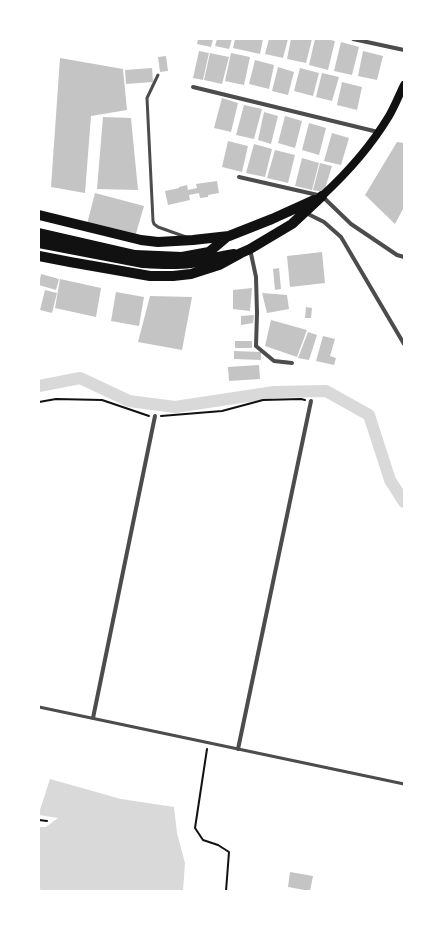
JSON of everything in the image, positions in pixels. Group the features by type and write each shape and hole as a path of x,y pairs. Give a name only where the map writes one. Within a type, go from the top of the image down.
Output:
{"main road":[{"path":"39,256 76,264 150,276 191,274 219,266 292,224 344,175 364,152 378,132 389,115 404,85"},
{"path":"39,215 141,240 158,242 193,240 229,236 272,219 322,196"},
{"path":"39,233 135,255 182,257 209,252 229,236"},
{"path":"39,243 143,263 158,264 191,263 219,256 241,253"}],"street":[{"path":"353,39 404,50"},
{"path":"193,87 378,132"},
{"path":"239,177 322,196 350,224 397,255 404,257"},
{"path":"306,212 324,222 341,237 404,344"},
{"path":"250,249 256,277 256,346 274,361 292,363"},
{"path":"238,749 311,402"},
{"path":"93,718 155,416"}],"lane":[{"path":"158,75 147,98 154,224 158,227 193,240"},
{"path":"39,707 404,784"}],"path":[{"path":"39,402 56,399 102,400 155,416 222,411 263,400 301,399 311,402"},
{"path":"208,743 195,828 203,840 218,845 229,852 226,891"},
{"path":"39,820 47,821"}],"shaded area":[{"path":"50,779 121,799 174,807 177,833 185,863 183,891 42,891 39,888 39,827 46,827 58,818 39,815"}],"building":[{"path":"198,39 213,39 211,47 197,44"},
{"path":"217,39 232,39 229,49 215,46"},
{"path":"235,39 263,39 260,54 233,48"},
{"path":"269,39 288,39 283,58 265,54"},
{"path":"291,39 312,39 306,63 287,59"},
{"path":"315,39 335,41 328,70 309,65"},
{"path":"341,42 359,47 352,75 334,71"},
{"path":"199,51 209,53 203,80 193,78"},
{"path":"363,51 383,56 377,80 358,76"},
{"path":"210,53 229,57 222,84 204,80"},
{"path":"231,53 250,57 244,85 225,81"},
{"path":"166,56 168,71 160,72 158,57"},
{"path":"60,58 123,69 127,110 91,116 85,193 51,187"},
{"path":"255,60 274,65 269,89 249,84"},
{"path":"278,67 294,72 288,95 272,91"},
{"path":"152,68 153,82 126,84 125,70"},
{"path":"300,68 319,73 313,96 294,91"},
{"path":"322,73 339,77 332,101 316,97"},
{"path":"342,82 362,87 357,110 337,105"},
{"path":"222,98 238,103 231,132 214,128"},
{"path":"244,105 262,109 254,139 236,135"},
{"path":"264,112 278,116 271,144 258,140"},
{"path":"285,116 302,121 295,148 278,143"},
{"path":"103,117 131,118 138,190 97,189"},
{"path":"309,123 326,128 319,155 302,150"},
{"path":"332,133 349,138 341,165 324,161"},
{"path":"228,141 248,146 242,172 222,167"},
{"path":"397,142 404,143 404,207 395,224 365,195"},
{"path":"254,144 272,149 265,177 246,173"},
{"path":"275,150 295,155 288,183 267,178"},
{"path":"302,158 319,163 312,190 295,186"},
{"path":"320,163 332,166 324,192 313,190"},
{"path":"217,181 219,193 200,198 199,193 189,195 190,200 168,205 165,191 187,185 188,190 197,188 196,184"},
{"path":"95,193 144,206 135,237 87,224"},
{"path":"322,252 325,283 290,287 287,256"},
{"path":"279,268 281,289 275,290 273,269"},
{"path":"41,274 59,279 56,290 39,285"},
{"path":"60,279 101,288 96,317 55,308"},
{"path":"252,288 250,311 233,309 233,290"},
{"path":"45,290 57,293 52,313 40,310"},
{"path":"116,292 144,297 139,326 111,321"},
{"path":"262,293 287,295 289,309 267,313"},
{"path":"150,296 192,297 182,350 138,342"},
{"path":"306,307 312,308 311,318 305,318"},
{"path":"254,315 253,323 241,325 241,316"},
{"path":"271,320 307,330 297,357 265,346"},
{"path":"308,332 317,335 309,360 298,358"},
{"path":"323,336 335,339 330,356 336,358 334,365 316,361"},
{"path":"235,341 252,341 252,348 235,348"},
{"path":"234,351 261,352 261,360 234,359"},
{"path":"259,365 260,379 229,381 228,367"},
{"path":"290,872 313,876 310,891 288,887"}],"waterway":[{"path":"39,386 80,378 129,401 175,407 274,392 326,391 369,415 390,480 404,502"}]}
